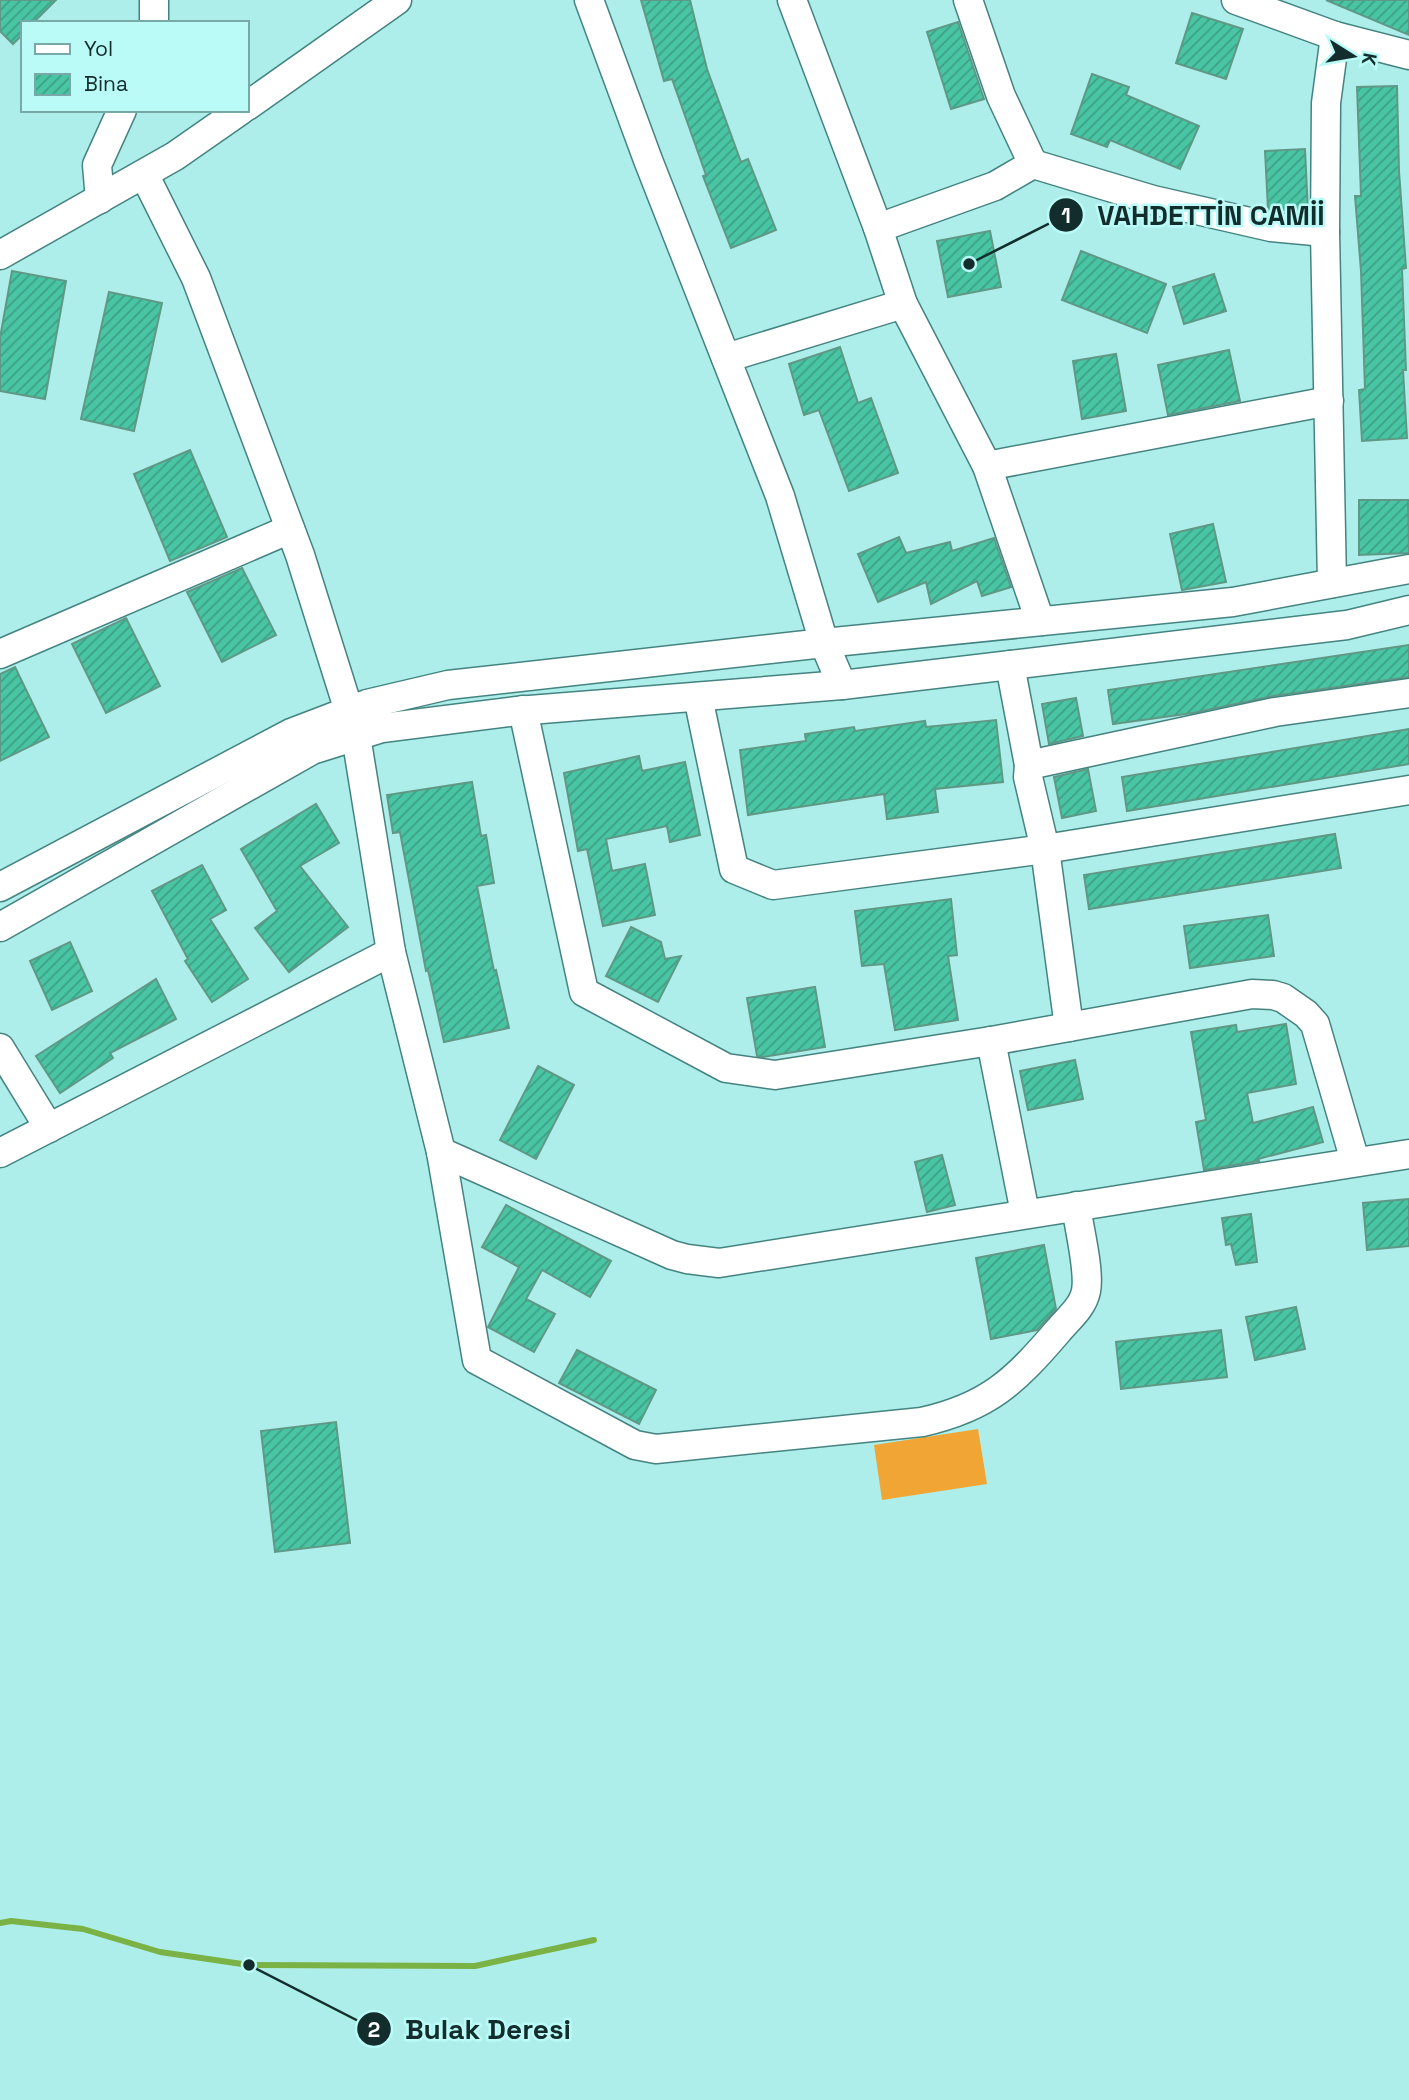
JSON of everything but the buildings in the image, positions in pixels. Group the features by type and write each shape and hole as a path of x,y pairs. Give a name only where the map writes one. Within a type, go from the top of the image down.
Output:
{"street":[{"path":"154,0 154,21"},
{"path":"248,105 397,0"},
{"path":"589,0 648,160 780,496 824,643 842,685"},
{"path":"792,0 878,228 903,304 987,466 1040,621"},
{"path":"968,0 1000,96 1033,164"},
{"path":"1236,0 1335,36 1409,55"},
{"path":"1332,583 1325,232 1326,103 1335,36"},
{"path":"100,199 97,165 121,112"},
{"path":"0,255 175,156 238,112"},
{"path":"878,228 995,186 1033,164 1153,200 1271,227 1325,232"},
{"path":"144,174 196,278 290,529 352,723 391,952 441,1152 477,1360 635,1446 656,1450 922,1422 961,1411 995,1394 1023,1371 1075,1312 1085,1296 1087,1282 1076,1206"},
{"path":"726,358 903,304"},
{"path":"987,466 1329,401"},
{"path":"0,654 290,529"},
{"path":"0,927 312,750 352,723 367,704 448,685 1233,601 1409,569"},
{"path":"0,887 291,733 352,723 382,728 523,710 842,685 1347,625 1409,610"},
{"path":"1010,665 1029,765 1028,776 1045,849 1069,1027"},
{"path":"1029,765 1275,712 1409,693"},
{"path":"698,696 734,869 773,885 1045,849 1408,794"},
{"path":"523,710 584,992 726,1068 760,1075 790,1075 1252,994 1273,995 1283,998 1307,1014 1315,1024 1355,1161"},
{"path":"0,1153 391,952"},
{"path":"991,1041 1025,1213"},
{"path":"0,1048 49,1128"},
{"path":"441,1152 672,1255 703,1262 734,1262 1025,1213 1409,1154"}],"shaded area":[{"path":"978,1429 987,1484 882,1500 874,1445"}],"waterway":[{"path":"0,1923 11,1921 83,1929 160,1952 249,1965 475,1966 594,1940"}],"place":[{"name":"VAHDETTİN CAMİİ","path":"969,264"},
{"name":"Bulak Deresi","path":"249,1965"}]}
